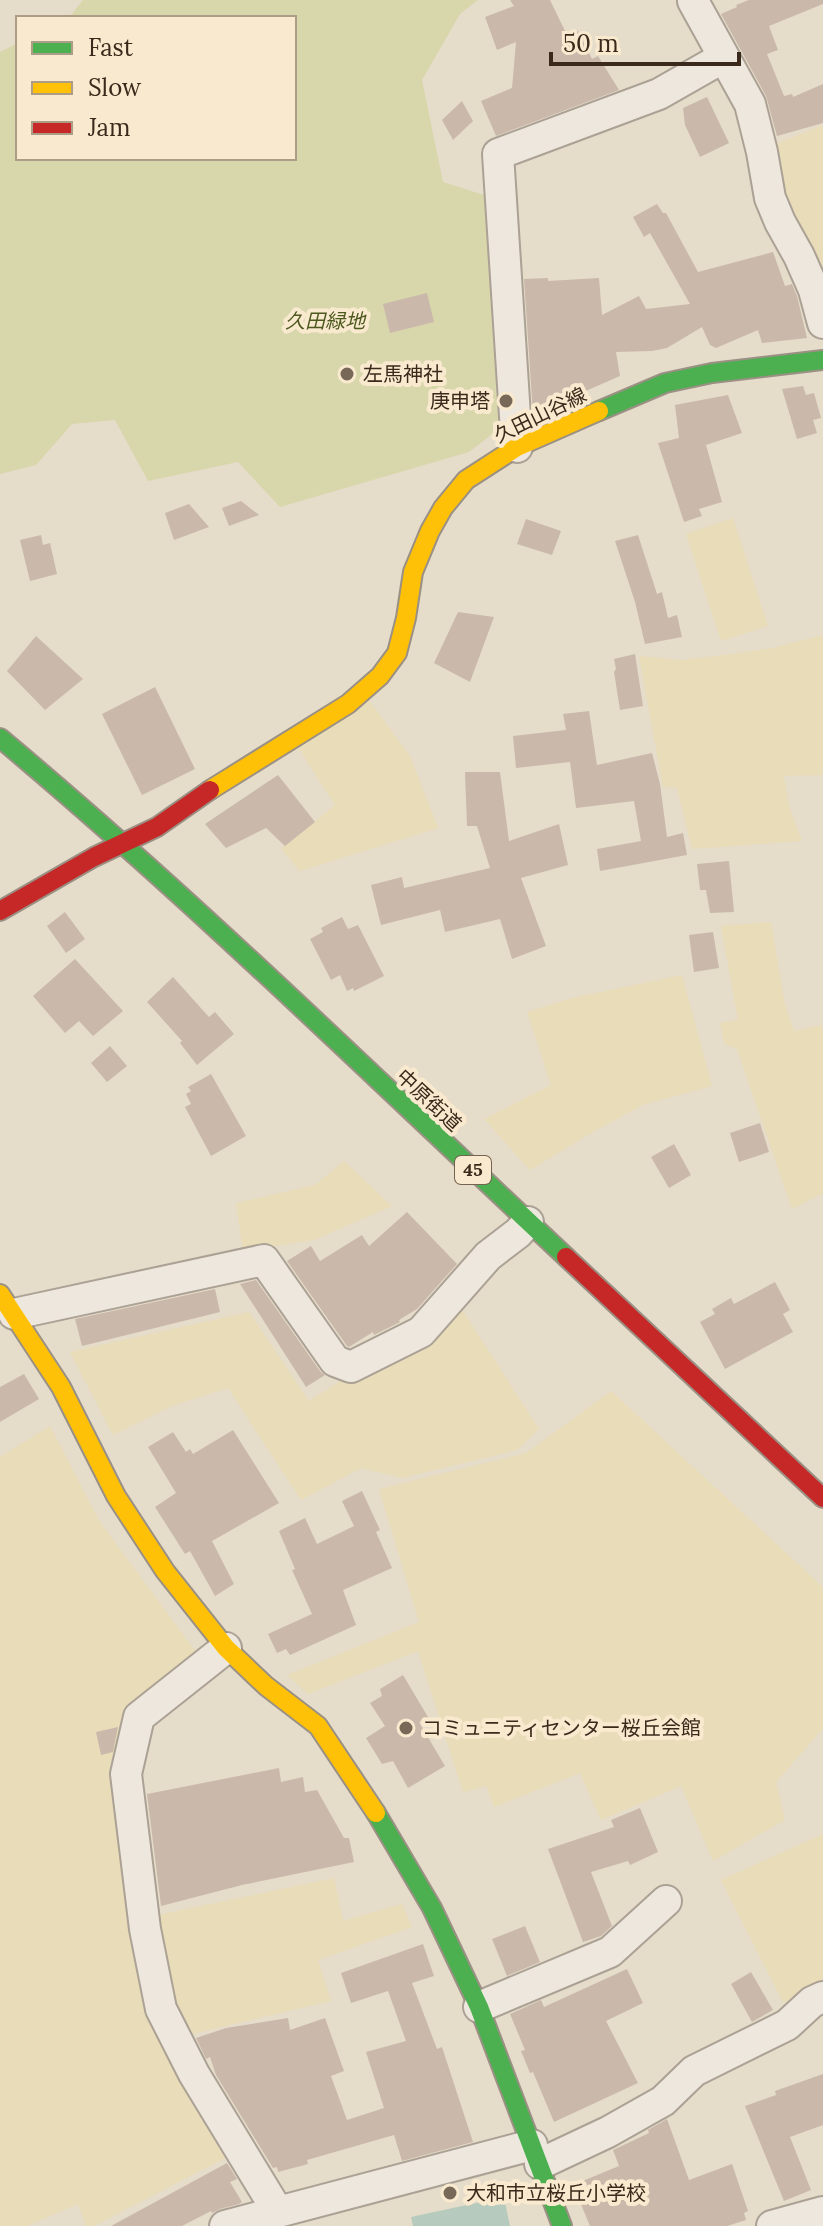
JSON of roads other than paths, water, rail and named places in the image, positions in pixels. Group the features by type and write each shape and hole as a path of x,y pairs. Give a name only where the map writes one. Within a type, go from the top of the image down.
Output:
{"street":[{"path":"695,0 750,104 770,198 814,290 823,323"},
{"path":"517,447 498,154 659,94 724,57"},
{"name":"久田山谷線","path":"0,911 94,857 157,827 196,798 348,704 380,676 397,653 413,572 430,531 443,508 466,480 517,447 665,383 712,373 823,360"},
{"name":"中原街道","path":"0,738 122,843 823,1498"},
{"path":"528,1222 488,1256 421,1332 351,1367 335,1361 264,1260 7,1304 61,1387 116,1496 165,1571 226,1648 266,1686 318,1726 377,1815 432,1908 479,2007 562,2226"},
{"path":"226,1648 139,1717 126,1774 145,1929 161,2009 194,2074 278,2212"},
{"path":"479,2007 610,1952 666,1901"},
{"path":"225,2226 536,2155 608,2132 663,2101 694,2071 787,2025 812,2002 823,1997"},
{"path":"772,2226 823,2212"}],"place":[{"name":"左馬神社","path":"347,374"},
{"name":"庚申塔","path":"506,401"},
{"name":"コミュニティセンター桜丘会館","path":"406,1728"},
{"name":"大和市立桜丘小学校","path":"450,2193"}],"park label":[{"name":"久田緑地","path":"325,321"}]}
